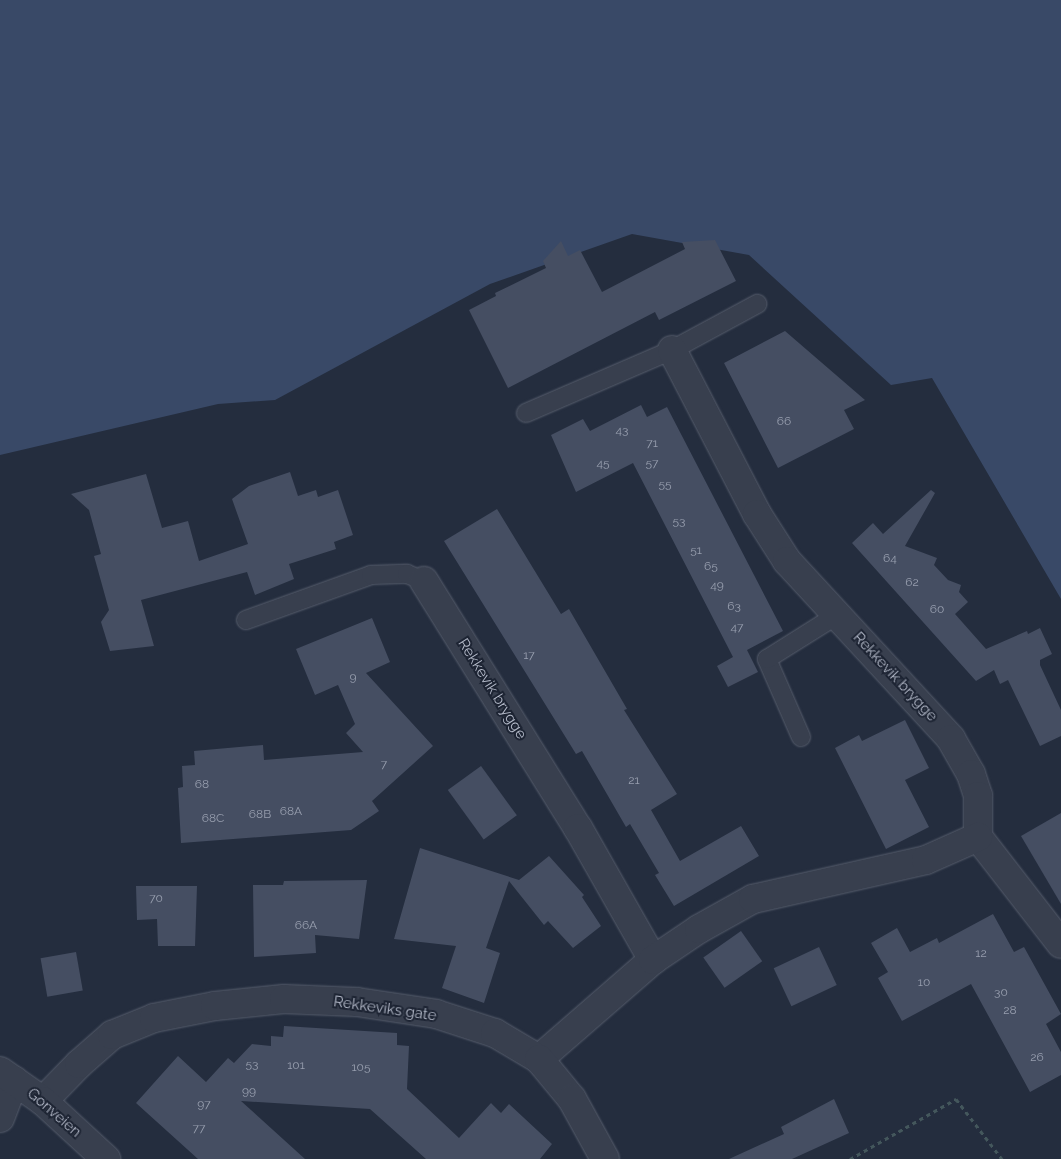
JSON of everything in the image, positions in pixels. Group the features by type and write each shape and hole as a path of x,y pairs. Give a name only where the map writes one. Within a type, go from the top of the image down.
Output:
{"street":[{"name":"Rekkevik brygge","path":"672,350 757,514 782,553 951,739 971,774 978,796 978,837"},
{"name":"Rekkevik brygge","path":"424,582 578,828 653,960"},
{"path":"539,1059 653,960 699,929 753,899 926,860 978,837 1061,944"},
{"name":"Rekkeviks gate","path":"43,1101 79,1064 112,1035 154,1018 215,1006 284,999 356,1002 436,1014 495,1033 539,1059 572,1099 605,1159"},
{"path":"0,1118 7,1076"},
{"name":"Gonveien","path":"7,1076 43,1101 106,1159"}],"lane":[{"path":"526,413 672,350 757,304"},
{"name":"Rekkevik brygge","path":"246,620 371,575 408,574 424,582"},
{"path":"801,738 767,659 838,615"}],"path":[{"path":"850,1159 956,1099 1002,1159"}],"water":[{"path":"0,0 1061,0 1061,599 932,378 891,385 749,255 632,234 490,284 275,400 218,404 0,455"}],"building":[{"path":"715,240 736,281 659,320 655,312 508,388 469,310 496,296 495,293 546,268 543,261 561,241 568,256 580,250 602,292 685,249 682,242"},
{"path":"785,331 865,400 844,410 854,429 778,468 724,363"},
{"path":"641,405 647,417 667,407 783,631 747,650 758,672 728,687 717,666 733,657 633,463 576,492 551,435 583,419 590,431"},
{"path":"290,472 298,496 316,490 318,497 338,490 353,535 334,542 336,549 289,564 294,579 255,595 247,572 141,600 154,646 110,651 101,622 109,610 94,556 101,554 89,510 71,494 146,474 162,528 188,521 199,561 248,544 232,499 249,486"},
{"path":"931,490 935,493 905,546 937,558 934,565 948,580 961,585 959,592 968,602 955,614 986,649 1027,631 1028,634 1040,628 1052,654 1040,660 1040,665 1061,710 1061,736 1040,746 1008,680 1000,684 994,670 976,681 852,543 873,523 883,534"},
{"path":"497,509 561,614 569,609 627,709 624,710 677,794 651,810 680,861 741,826 759,856 674,906 655,875 659,873 630,824 626,827 582,751 576,754 444,541"},
{"path":"372,618 390,662 366,673 433,746 372,801 379,811 351,830 181,843 178,788 183,787 182,766 195,765 194,751 263,745 264,760 363,752 346,733 355,724 338,685 315,695 296,649"},
{"path":"905,720 929,768 905,780 929,827 886,849 835,748 859,735 862,741"},
{"path":"481,766 517,815 484,839 448,790"},
{"path":"1061,813 1061,904 1021,836"},
{"path":"420,848 519,880 549,856 584,895 582,897 601,926 573,948 548,921 544,925 509,881 486,948 500,953 484,1003 442,988 456,946 394,939"},
{"path":"367,880 359,939 315,935 316,953 254,957 253,885 283,885 284,881"},
{"path":"136,886 197,886 195,946 158,946 157,919 137,920"},
{"path":"993,914 1014,952 1024,947 1061,1014 1046,1024 1061,1052 1061,1075 1030,1092 971,984 902,1021 878,978 888,972 871,943 897,928 910,952 937,938 939,943"},
{"path":"741,931 762,961 725,988 703,957"},
{"path":"819,947 837,985 791,1006 774,968"},
{"path":"76,952 83,990 47,997 41,958"},
{"path":"284,1026 397,1033 397,1045 409,1046 407,1089 459,1138 491,1103 501,1113 509,1104 552,1144 540,1159 426,1159 370,1109 241,1101 305,1159 198,1159 136,1103 178,1056 206,1082 228,1058 234,1063 252,1044 271,1046 271,1036 283,1037"},
{"path":"834,1099 849,1133 792,1159 729,1159 784,1134 781,1127"}]}
